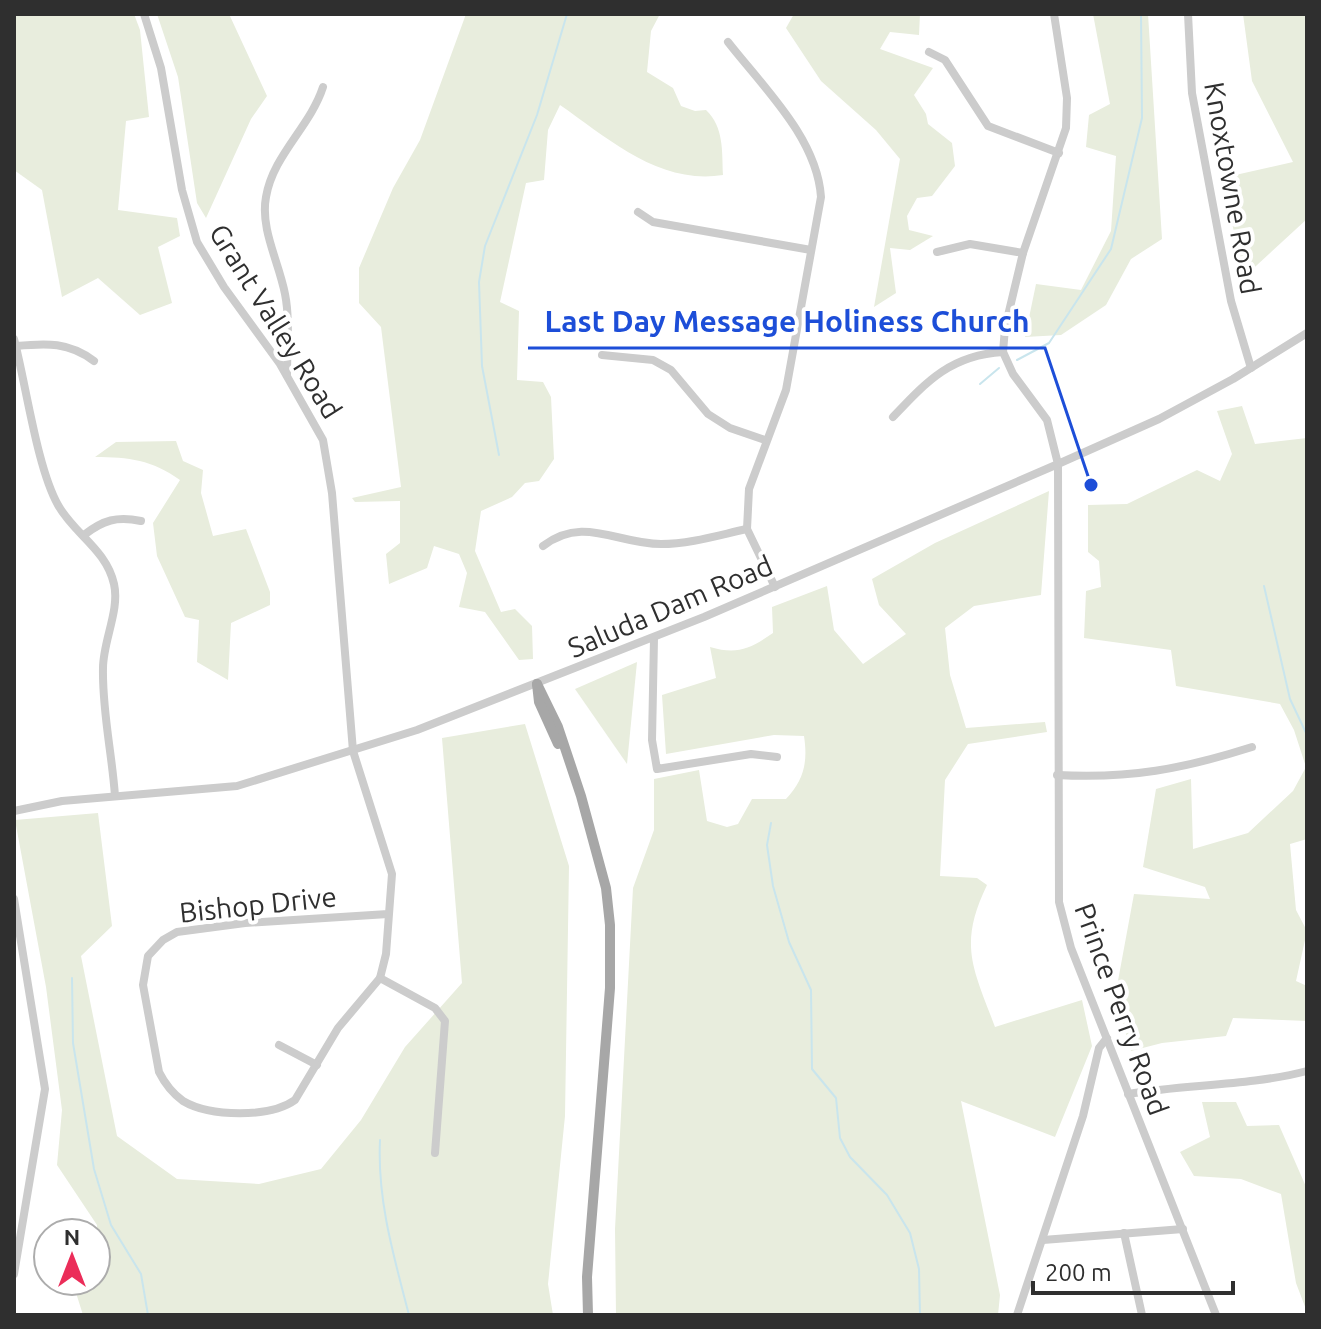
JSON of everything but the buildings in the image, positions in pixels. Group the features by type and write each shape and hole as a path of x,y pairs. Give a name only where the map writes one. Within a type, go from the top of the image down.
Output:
{"main road":[{"path":"537,684 539,702 569,763 596,849 610,925 610,988 587,1277 588,1315"}],"street":[{"name":"Grant Valley Road","path":"144,14 161,68 182,190 197,242 224,287 287,375 317,425 326,450 353,751"},
{"path":"893,417 925,385 958,361 976,353 1003,352 1005,328 1023,253 1066,128 1067,98 1054,14"},
{"name":"Knoxtowne Road","path":"1188,14 1192,93 1231,301 1251,368"},
{"path":"728,42 809,149 820,175 821,197 786,390 749,489 747,529 775,587"},
{"path":"929,52 945,60 988,126 1059,153"},
{"path":"287,375 287,307 264,216 266,195 283,154 309,119 323,87"},
{"path":"638,212 653,222 811,250"},
{"path":"937,252 970,244 1023,253"},
{"name":"Saluda Dam Road","path":"14,811 62,801 237,786 353,751 537,684 775,587 1159,419 1307,333"},
{"path":"94,361 75,347 15,343 52,491 69,521 105,562 115,592 103,655 102,686 115,796"},
{"name":"Prince Perry Road","path":"1003,352 1013,374 1047,420 1058,464 1059,902 1071,948 1216,1315"},
{"path":"602,355 653,360 671,370 708,414 730,428 765,440"},
{"path":"84,535 99,523 114,518 141,521"},
{"path":"543,546 560,533 588,531 658,544 684,543 747,529"},
{"path":"654,638 652,740 657,769 751,754 777,757"},
{"path":"1057,775 1131,776 1170,771 1252,747"},
{"path":"353,751 392,874 386,954 380,978 435,1008 445,1021 435,1153"},
{"path":"14,899 45,1089 14,1274"},
{"name":"Bishop Drive","path":"380,978 338,1028 295,1100 277,1109 218,1110 186,1103 174,1094 159,1072 143,985 148,956 163,940 177,932 258,922 388,914"},
{"path":"1017,1315 1083,1116 1099,1048 1107,1038"},
{"path":"279,1045 317,1065"},
{"path":"1128,1094 1185,1084 1264,1080 1307,1071"},
{"path":"1043,1240 1183,1229"},
{"path":"1124,1233 1142,1315"}],"green space":[{"path":"14,14 134,14 140,30 149,117 126,121 118,210 177,218 180,236 158,247 172,303 140,315 98,278 62,297 42,190 14,170"},
{"path":"157,14 229,14 267,96 251,119 206,218 197,203 178,77"},
{"path":"466,14 660,14 651,31 647,72 673,88 681,106 695,111 706,110 716,124 722,148 723,175 677,173 616,145 560,105 548,130 544,180 526,183 500,302 519,311 517,380 543,382 551,397 554,459 539,481 525,483 512,497 481,511 475,551 501,612 515,609 532,626 533,659 519,660 485,612 459,607 467,573 459,554 434,546 427,568 389,584 386,554 400,543 400,501 355,502 352,498 401,487 381,327 359,303 359,268 393,188 420,140"},
{"path":"794,14 920,14 919,35 890,32 880,49 933,68 914,95 926,114 928,124 952,143 955,166 932,196 917,198 907,216 909,230 933,236 910,250 890,248 896,293 874,307 900,159 876,130 821,81 786,28"},
{"path":"1093,14 1148,14 1162,239 1131,259 1106,305 1061,335 1025,337 1036,284 1081,290 1111,231 1116,156 1086,147 1089,115 1110,104"},
{"path":"1243,14 1307,14 1307,219 1244,277 1222,178 1293,162 1252,81"},
{"path":"1242,406 1255,444 1307,438 1307,839 1290,844 1296,910 1307,931 1296,981 1307,986 1307,1021 1233,1018 1226,1036 1162,1043 1131,1051 1115,997 1134,894 1210,899 1205,887 1143,867 1156,789 1191,779 1193,849 1248,833 1293,791 1306,767 1294,730 1280,704 1176,686 1171,650 1084,638 1086,591 1101,587 1099,561 1088,552 1088,505 1127,504 1197,470 1220,481 1232,454 1217,411"},
{"path":"176,441 183,461 203,470 201,493 213,536 246,529 270,592 270,605 231,623 228,680 197,662 199,620 185,617 157,556 153,523 180,480 140,461 95,457 116,442"},
{"path":"1049,491 1041,595 974,606 945,628 950,675 966,728 1045,722 1047,732 968,744 945,780 940,876 977,878 987,885 978,906 971,941 975,972 995,1027 1082,1000 1092,1046 1055,1137 961,1101 1000,1295 998,1315 616,1315 615,1229 633,888 654,830 654,779 699,770 707,821 727,827 738,824 752,799 786,799 801,778 805,762 804,736 774,735 666,754 662,695 716,678 710,647 736,650 757,643 773,633 772,607 827,586 834,630 863,664 906,634 879,605 872,579 935,543"},
{"path":"637,662 627,764 575,689"},
{"path":"525,724 569,866 565,1116 548,1284 553,1315 83,1315 77,1297 112,1297 112,1217 92,1217 57,1165 62,1110 46,987 15,820 98,813 112,926 81,956 117,1136 177,1179 259,1184 321,1169 361,1120 405,1047 462,983 442,738"},
{"path":"1202,1102 1236,1102 1247,1126 1279,1125 1307,1189 1307,1312 1296,1283 1281,1194 1241,1179 1194,1176 1180,1152 1210,1137"}],"waterway":[{"path":"499,455 482,366 479,282 485,246 537,115 567,14"},
{"path":"1017,360 1049,343 1111,249 1142,118 1141,14"},
{"path":"980,384 999,368"},
{"path":"1264,586 1290,699 1307,735"},
{"path":"771,823 767,845 773,886 789,942 811,990 812,1069 836,1098 840,1138 850,1157 887,1195 910,1233 919,1269 920,1315"},
{"path":"72,978 73,1043 94,1169 111,1225 141,1274 148,1315"},
{"path":"380,1140 384,1206 409,1315"}],"place":[{"name":"Last Day Message Holiness Church","path":"1091,485"}]}
